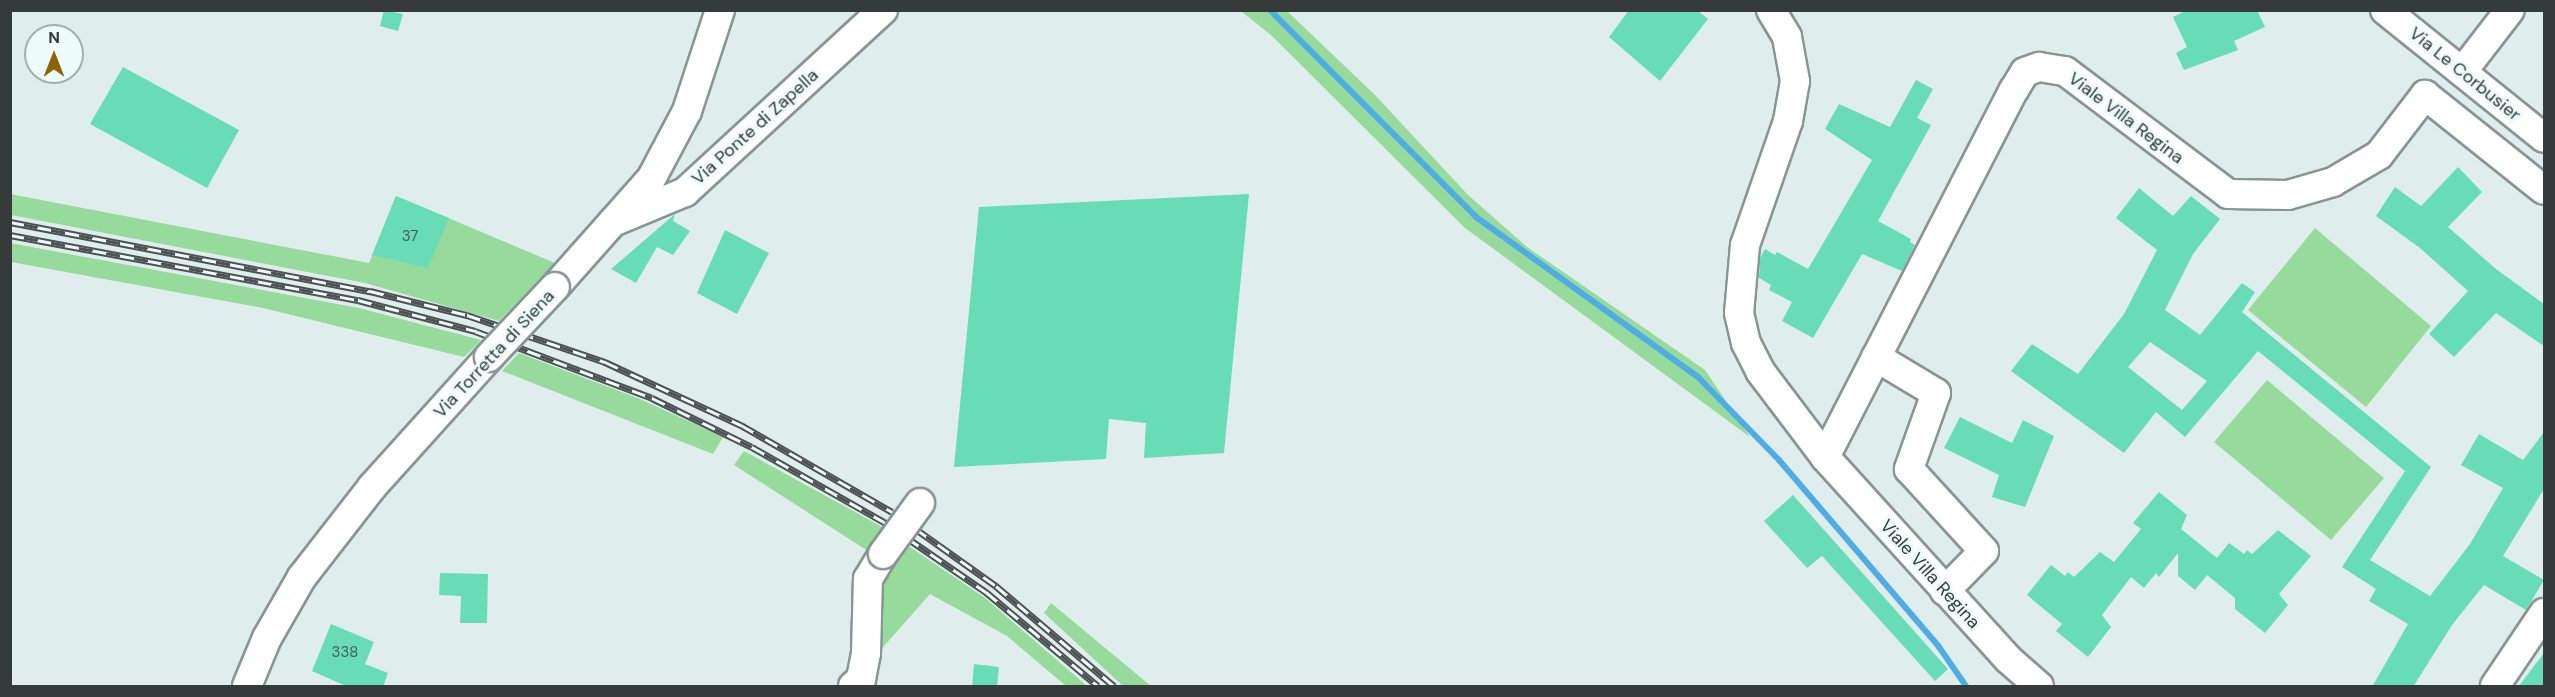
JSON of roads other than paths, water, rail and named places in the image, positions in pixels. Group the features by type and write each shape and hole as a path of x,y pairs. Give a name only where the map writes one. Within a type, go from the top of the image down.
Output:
{"street":[{"name":"Via Torretta di Siena","path":"247,687 267,638 302,577 372,487 651,179 687,111 720,10"},
{"name":"Via Ponte di Zapella","path":"613,222 685,192 883,10"},
{"name":"Viale Villa Regina","path":"1771,10 1790,47 1795,81 1793,102 1745,245 1739,313 1746,343 1760,371 1825,457 2008,660 2039,687"},
{"path":"2462,72 2510,10"},
{"name":"Via Le Corbusier","path":"2393,13 2544,138"},
{"name":"Viale Villa Regina","path":"1825,457 2014,90 2025,72 2039,66 2065,71 2228,194 2288,195 2333,182 2379,155 2425,95 2544,190"},
{"path":"1876,357 1936,393 1909,469 1984,551 1945,591"},
{"path":"853,687 861,679 866,653 868,579 920,503"},
{"path":"2495,687 2544,613"}],"waterway":[{"path":"1270,10 1476,217 1698,377 1779,460 1939,647 1966,686"}],"railway":[{"path":"10,222 370,291 467,315 605,362 741,425 892,512 996,586 1114,686"},
{"path":"10,235 358,300 475,331 652,398 752,447 884,522 986,592 1098,686"}]}
